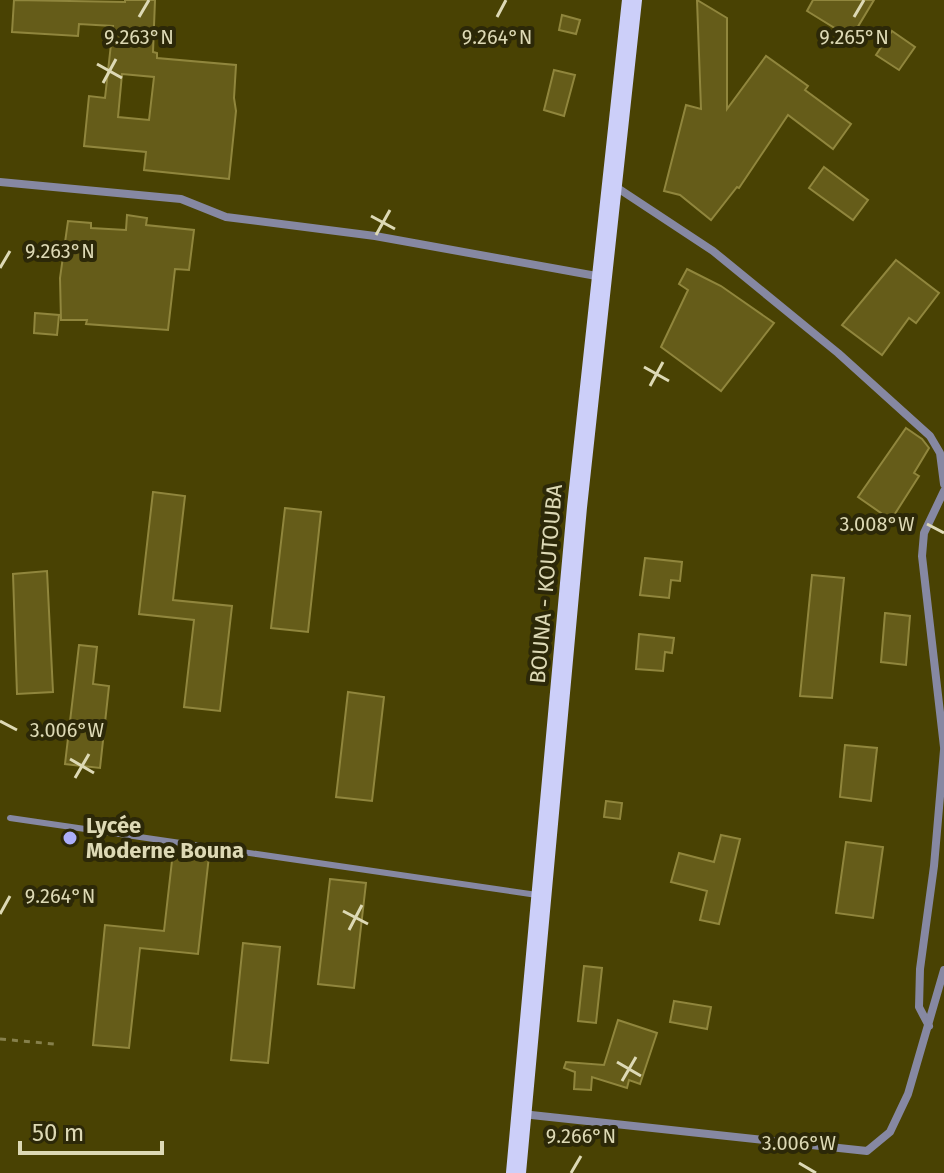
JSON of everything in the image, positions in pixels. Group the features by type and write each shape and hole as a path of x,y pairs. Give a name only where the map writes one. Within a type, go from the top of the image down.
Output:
{"main road":[{"name":"BOUNA - KOUTOUBA","path":"516,1173 577,507 632,0"}],"street":[{"path":"0,182 181,199 226,217 375,236 602,278"},
{"path":"612,185 713,251 838,353 896,405 930,436 940,453 944,484"},
{"path":"929,1026 919,1007 920,969 934,866 944,748 922,556 924,533 944,491"},
{"path":"934,866 944,871"},
{"path":"521,1114 867,1151 890,1132 908,1094 944,970"}],"lane":[{"path":"10,818 541,896"}],"path":[{"path":"0,1039 54,1044"}],"building":[{"path":"14,0 155,0 153,52 157,53 157,58 236,65 236,111 229,179 144,170 146,152 84,146 89,96 105,98 113,26 79,24 78,36 12,32","holes":["122,74 154,77 149,120 118,117"]},
{"path":"697,0 727,18 727,109 766,56 808,86 805,90 851,124 833,149 788,115 739,188 711,220 680,195 664,191 686,105 701,109"},
{"path":"813,0 874,0 851,38 807,11"},
{"path":"562,15 580,20 576,34 559,30"},
{"path":"892,31 915,47 899,70 876,55"},
{"path":"554,70 575,75 564,116 544,110"},
{"path":"824,167 868,200 853,220 809,188"},
{"path":"127,215 147,218 146,225 194,230 189,270 175,269 168,330 86,324 87,320 61,320 60,278 68,221 91,223 91,228 126,230"},
{"path":"896,260 939,293 916,323 909,318 882,355 842,325"},
{"path":"687,269 721,286 774,323 721,391 661,347 688,290 679,284"},
{"path":"35,313 59,315 57,335 34,333"},
{"path":"906,428 929,448 914,473 919,476 891,520 858,497"},
{"path":"153,492 185,496 173,600 232,606 220,711 184,707 194,620 139,614"},
{"path":"285,508 321,512 308,632 271,628"},
{"path":"645,558 682,562 680,581 671,580 669,598 640,595"},
{"path":"47,571 53,692 17,694 13,574"},
{"path":"812,575 844,578 832,698 800,696"},
{"path":"885,613 910,616 906,665 881,662"},
{"path":"639,634 674,638 672,653 665,652 663,671 636,669"},
{"path":"79,645 97,647 93,684 109,686 100,768 65,764"},
{"path":"348,692 384,697 372,801 336,797"},
{"path":"845,745 877,748 871,801 840,797"},
{"path":"606,801 622,803 620,819 604,817"},
{"path":"721,835 740,839 719,924 700,920 707,891 671,882 679,853 714,862"},
{"path":"846,842 883,847 873,918 836,913"},
{"path":"173,852 209,856 198,954 140,948 129,1048 93,1045 105,925 164,931"},
{"path":"330,879 366,883 354,988 318,984"},
{"path":"243,943 280,947 268,1063 231,1060"},
{"path":"584,966 602,968 596,1023 578,1021"},
{"path":"674,1001 711,1007 707,1029 670,1022"},
{"path":"618,1020 657,1033 640,1084 629,1080 627,1088 592,1077 591,1090 574,1089 575,1072 564,1068 566,1062 604,1065"}],"place":[{"name":"Lycée Moderne Bouna","path":"70,838"}]}
